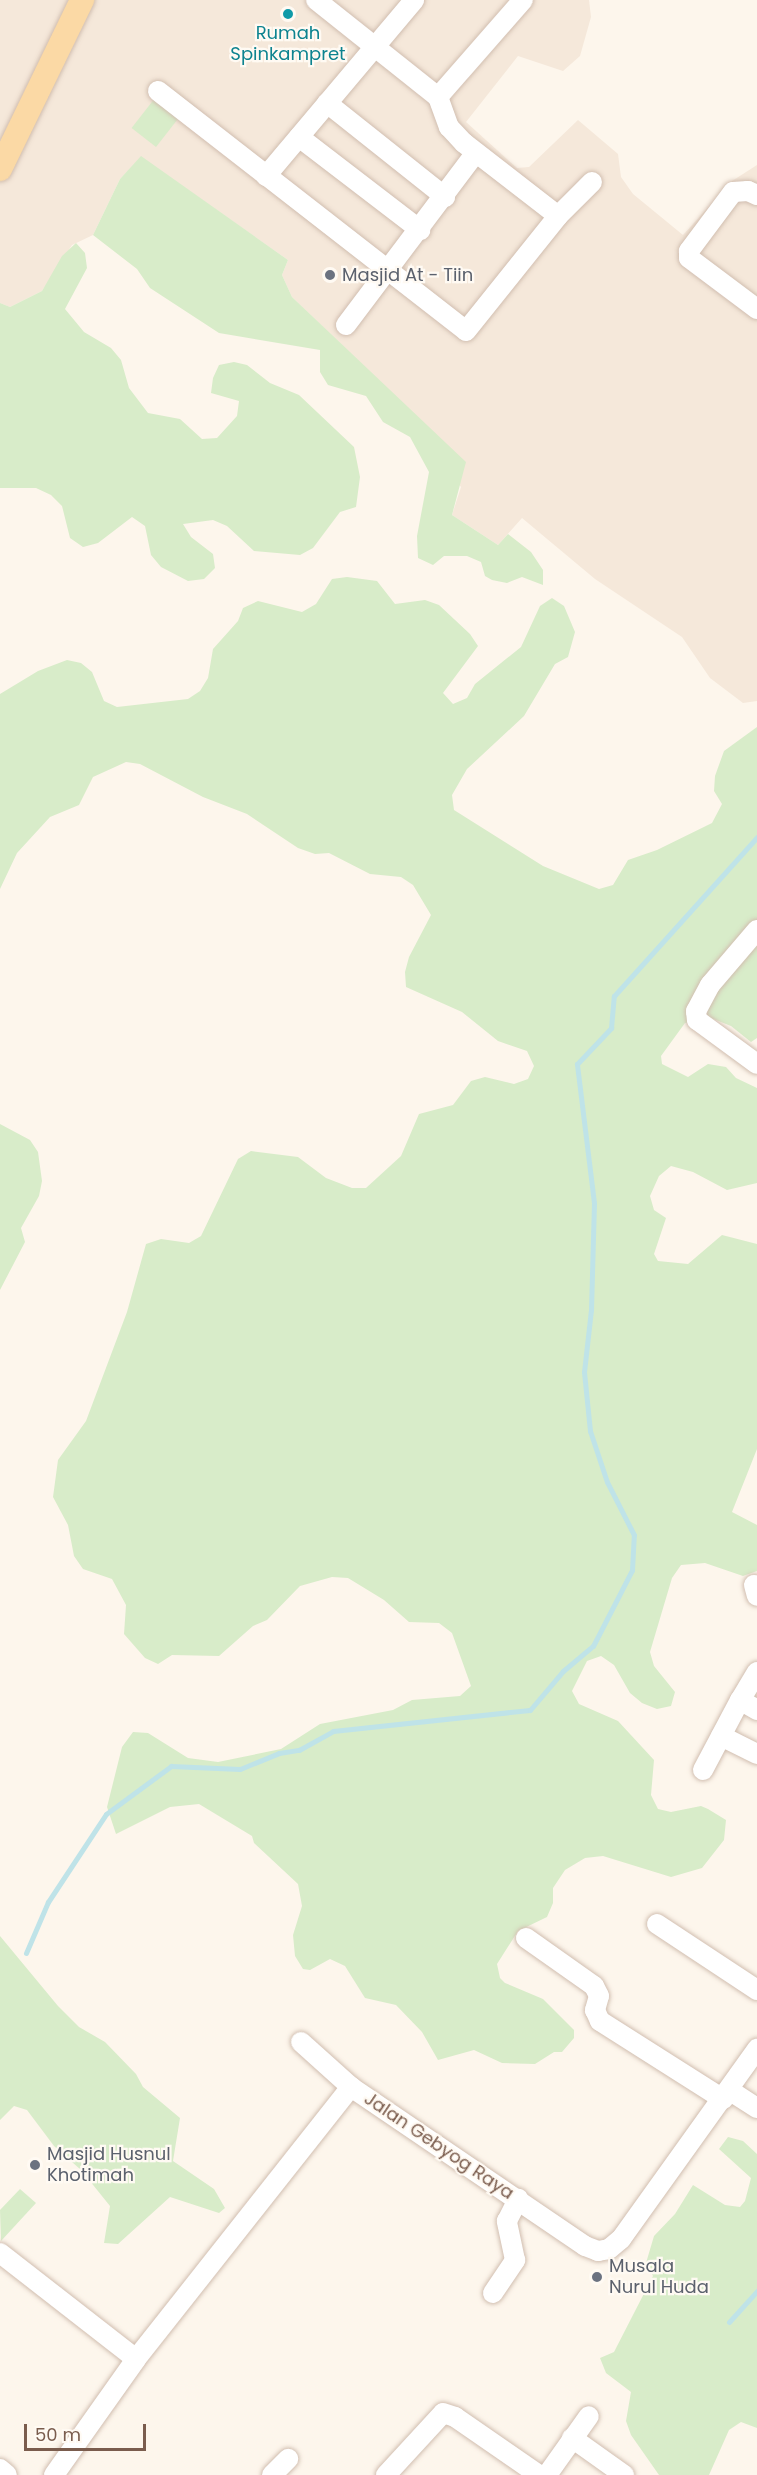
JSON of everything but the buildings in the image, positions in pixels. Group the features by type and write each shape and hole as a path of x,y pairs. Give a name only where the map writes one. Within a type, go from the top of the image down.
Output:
{"main road":[{"path":"0,169 82,0"}],"street":[{"path":"316,0 438,97 449,127 464,143 558,216"},
{"path":"266,176 414,0"},
{"path":"438,97 523,0"},
{"path":"158,91 388,273 466,331 558,216 592,182"},
{"path":"327,103 445,197"},
{"path":"299,137 420,230"},
{"path":"346,325 388,273 472,158"},
{"path":"757,195 748,191 733,192 689,251 689,258 757,309"},
{"path":"757,930 710,985 696,1011 697,1020 757,1064"},
{"path":"704,1770 721,1736 750,1706 757,1672"},
{"path":"721,1736 757,1754"},
{"path":"657,1924 757,1990"},
{"path":"526,1938 594,1986 599,1996 595,2010 600,2021 726,2095 757,2108"},
{"path":"301,2042 351,2087"},
{"name":"Jalan Gebyog Raya","path":"54,2475 136,2359 351,2087 585,2246 609,2249 621,2239 757,2049"},
{"path":"493,2293 515,2260 507,2221 518,2199"},
{"path":"0,2253 136,2359"},
{"path":"386,2475 443,2413 455,2416 539,2475"},
{"path":"547,2475 589,2416"},
{"path":"573,2438 624,2475"},
{"path":"272,2475 288,2459"},
{"path":"0,2469 7,2475"}],"shaded area":[{"path":"0,0 589,0 591,17 580,56 563,71 518,56 466,122 517,168 529,167 578,120 618,154 621,177 633,194 683,235 732,181 757,165 757,701 743,703 710,678 682,637 595,579 522,518 498,545 452,515 461,487 371,373 292,297 282,275 288,260 141,157 120,179 93,235 72,245 42,291 10,307 0,303"}],"green space":[{"path":"155,98 179,117 156,147 132,128"},
{"path":"141,156 288,260 282,275 292,297 466,462 452,515 498,545 508,534 531,552 543,570 543,585 522,577 507,583 492,580 485,576 481,562 467,556 444,556 433,565 418,558 417,536 429,472 410,437 383,422 366,396 328,385 320,372 320,350 219,333 150,288 137,269 93,235 120,179"},
{"path":"76,243 85,253 87,268 65,309 84,332 111,348 121,360 129,388 148,413 180,419 202,439 217,438 237,416 239,401 211,393 213,378 219,365 234,362 247,365 270,383 299,395 354,447 360,477 356,507 340,512 313,548 300,555 254,551 227,526 213,520 183,524 191,537 213,554 215,568 204,579 188,581 161,567 151,555 145,526 132,517 98,543 83,547 70,538 62,506 51,495 36,488 0,488 0,303 10,307 42,291 62,256"},
{"path":"347,577 377,581 395,604 425,600 439,605 470,634 478,646 443,693 453,704 467,698 475,684 521,647 540,606 552,598 564,606 575,632 568,657 555,664 524,716 467,769 452,795 454,810 543,866 599,889 613,885 628,860 657,850 712,823 722,804 714,791 715,776 724,751 757,727 757,1038 751,1042 731,1026 711,1018 685,1023 661,1056 662,1064 688,1077 708,1064 726,1067 736,1078 757,1088 757,1183 727,1190 693,1172 671,1166 659,1176 650,1196 654,1210 666,1218 654,1254 658,1261 688,1264 722,1235 757,1244 757,1449 732,1512 757,1525 757,1571 743,1576 705,1563 681,1565 672,1578 650,1652 654,1666 675,1692 671,1706 657,1709 642,1703 630,1693 614,1665 601,1656 587,1661 572,1691 579,1704 618,1721 654,1760 651,1795 658,1809 671,1812 701,1806 708,1809 726,1820 724,1840 702,1868 671,1877 603,1856 585,1858 565,1870 553,1888 553,1903 547,1917 518,1931 497,1964 500,1978 505,1983 543,1999 574,2030 574,2038 562,2052 554,2052 535,2064 502,2063 474,2050 438,2060 422,2032 396,2005 365,1998 345,1966 330,1959 310,1970 303,1969 295,1956 293,1935 302,1906 298,1884 254,1843 252,1836 199,1804 170,1807 116,1834 107,1807 122,1747 133,1732 148,1733 188,1758 218,1762 281,1749 320,1724 393,1710 412,1700 460,1696 471,1686 452,1633 439,1623 409,1622 384,1600 348,1578 332,1577 300,1586 267,1620 253,1626 219,1656 172,1655 158,1664 145,1658 124,1634 126,1605 112,1579 83,1569 74,1556 68,1525 53,1497 58,1460 86,1421 127,1312 146,1244 161,1239 189,1243 201,1236 238,1159 251,1151 298,1157 326,1178 352,1188 366,1188 401,1156 419,1114 453,1105 471,1081 485,1077 514,1084 528,1079 534,1066 527,1051 498,1041 462,1012 406,987 405,972 409,957 431,915 413,885 401,877 370,874 329,853 315,854 298,848 247,814 203,797 140,764 126,762 93,777 79,805 50,817 17,853 0,889 0,694 38,671 67,660 81,663 92,672 104,701 117,707 188,699 200,691 208,678 213,649 238,621 243,608 258,601 302,612 316,604 332,579"},
{"path":"0,1124 30,1140 38,1152 42,1181 39,1196 21,1228 25,1242 0,1290"},
{"path":"0,1936 58,2006 79,2027 105,2042 136,2074 143,2087 180,2118 173,2161 214,2189 225,2208 219,2213 170,2197 118,2244 104,2243 110,2206 81,2170 54,2146 27,2110 14,2106 0,2120"},
{"path":"728,2137 743,2141 757,2154 757,2428 741,2422 729,2430 709,2475 659,2475 631,2435 626,2421 631,2392 606,2373 600,2358 614,2352 653,2276 646,2263 654,2236 675,2214 693,2185 725,2205 740,2207 745,2201 751,2178 719,2149"},
{"path":"20,2189 36,2203 1,2241 0,2210"}],"waterway":[{"path":"26,1953 48,1902 106,1814 171,1766 240,1769 279,1753 299,1750 333,1731 530,1710 563,1671 593,1646 632,1570 634,1535 607,1482 590,1431 584,1372 591,1310 594,1203 577,1064 611,1028 614,996 757,837"},
{"path":"729,2322 757,2291"}],"place":[{"name":"Rumah Spinkampret","path":"288,14"},
{"name":"Masjid At - Tiin","path":"330,275"},
{"name":"Masjid Husnul Khotimah","path":"35,2165"},
{"name":"Musala Nurul Huda","path":"597,2277"}]}
